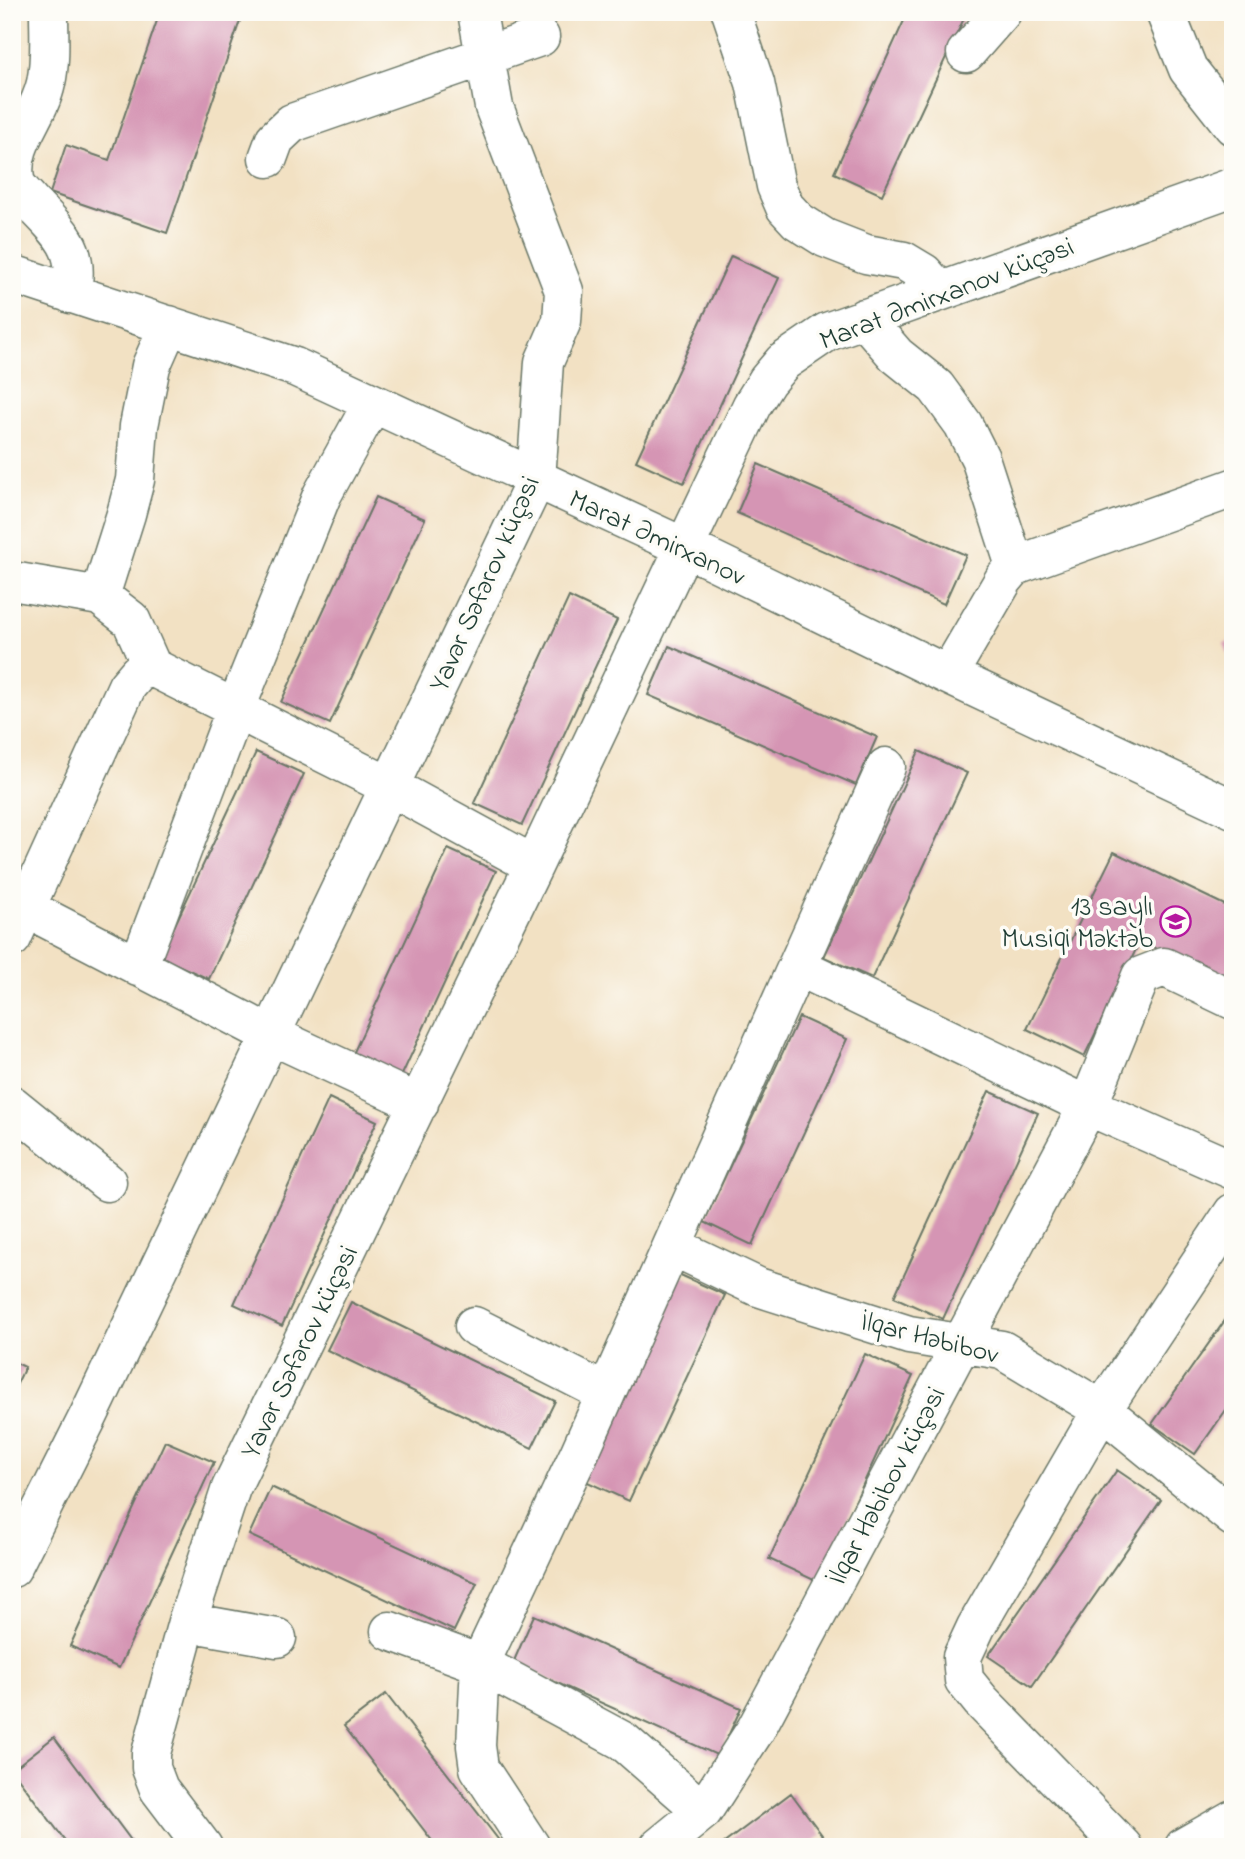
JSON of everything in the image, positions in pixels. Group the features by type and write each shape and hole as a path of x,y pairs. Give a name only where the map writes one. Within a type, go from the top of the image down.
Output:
{"street":[{"path":"49,12 46,84 16,150 15,182 63,236 73,258 75,276 71,294"},
{"name":"Yavər Səfərov küçəsi","path":"12,1568 95,1403 536,480 544,362 562,321 564,291 494,107 477,12"},
{"path":"731,12 755,83 776,186 785,207 799,221 825,238 866,254 904,261 924,273 940,291"},
{"path":"966,53 1002,12"},
{"path":"1165,12 1188,69 1233,126"},
{"path":"268,158 275,139 292,123 540,37"},
{"name":"Marat Əmirxanov küçəsi","path":"685,549 752,405 767,382 783,362 827,332 1233,187"},
{"name":"Marat Əmirxanov","path":"12,274 295,367 1233,809"},
{"path":"863,317 896,355 936,387 963,424 980,458 1015,566"},
{"path":"100,596 135,480 139,426 151,366 169,324"},
{"path":"138,967 236,708 322,495 372,404"},
{"path":"948,676 1004,579 1015,566 1233,488"},
{"name":"Yavər Səfərov küçəsi","path":"203,1847 159,1789 151,1768 151,1753 187,1622 231,1488 419,1104 685,549"},
{"path":"12,581 100,596 131,620 152,667 389,786 534,865"},
{"path":"152,667 139,672 127,686 17,917 138,967 271,1035 419,1104"},
{"path":"531,1847 479,1768 476,1746 480,1664 606,1393 886,767"},
{"path":"797,966 1088,1106 1233,1171"},
{"name":"İlqar Həbibov küçəsi","path":"659,1847 703,1811 756,1729 1088,1106 1141,976 1164,967 1233,1000"},
{"path":"12,1105 107,1182"},
{"path":"1123,1847 981,1701 964,1680 962,1657 976,1627 1102,1410 1233,1213"},
{"name":"İlqar Həbibov","path":"672,1246 758,1287 909,1335 1002,1350 1102,1410 1233,1517"},
{"path":"474,1326 606,1393"},
{"path":"187,1622 277,1638"},
{"path":"390,1630 480,1664 623,1741 703,1811"},
{"path":"1184,1847 1233,1819"}],"building":[{"path":"160,12 243,12 167,233 50,193 66,145 109,160"},
{"path":"908,12 967,12 882,195 834,173"},
{"path":"731,256 779,278 684,483 636,461"},
{"path":"758,464 966,555 944,604 737,513"},
{"path":"376,497 425,519 330,724 281,702"},
{"path":"569,597 617,620 522,825 474,803"},
{"path":"1233,640 1233,665 1232,665 1224,643"},
{"path":"669,646 877,737 856,785 648,695"},
{"path":"919,751 967,773 872,978 824,957"},
{"path":"256,752 304,774 209,979 160,957"},
{"path":"448,849 496,871 401,1077 353,1054"},
{"path":"1114,852 1233,909 1233,985 1140,941 1084,1057 1027,1029"},
{"path":"799,1017 847,1039 752,1245 704,1222"},
{"path":"989,1091 1038,1113 943,1319 894,1297"},
{"path":"329,1098 377,1121 282,1326 234,1304"},
{"path":"676,1273 725,1295 629,1501 581,1479"},
{"path":"351,1302 555,1401 532,1448 327,1350"},
{"path":"1233,1309 1233,1400 1195,1454 1152,1424"},
{"path":"865,1354 913,1376 818,1582 769,1559"},
{"path":"12,1361 25,1367 12,1394"},
{"path":"165,1441 214,1462 119,1668 70,1646"},
{"path":"1117,1470 1161,1500 1032,1686 988,1656"},
{"path":"271,1487 477,1583 454,1631 249,1535"},
{"path":"534,1615 741,1708 719,1756 513,1663"},
{"path":"386,1694 504,1847 437,1847 344,1726"},
{"path":"54,1737 136,1847 70,1847 12,1770"},
{"path":"791,1793 822,1835 807,1847 719,1847"}],"place":[{"name":"13 saylı Musiqi Məktəb","path":"1176,921"}]}
